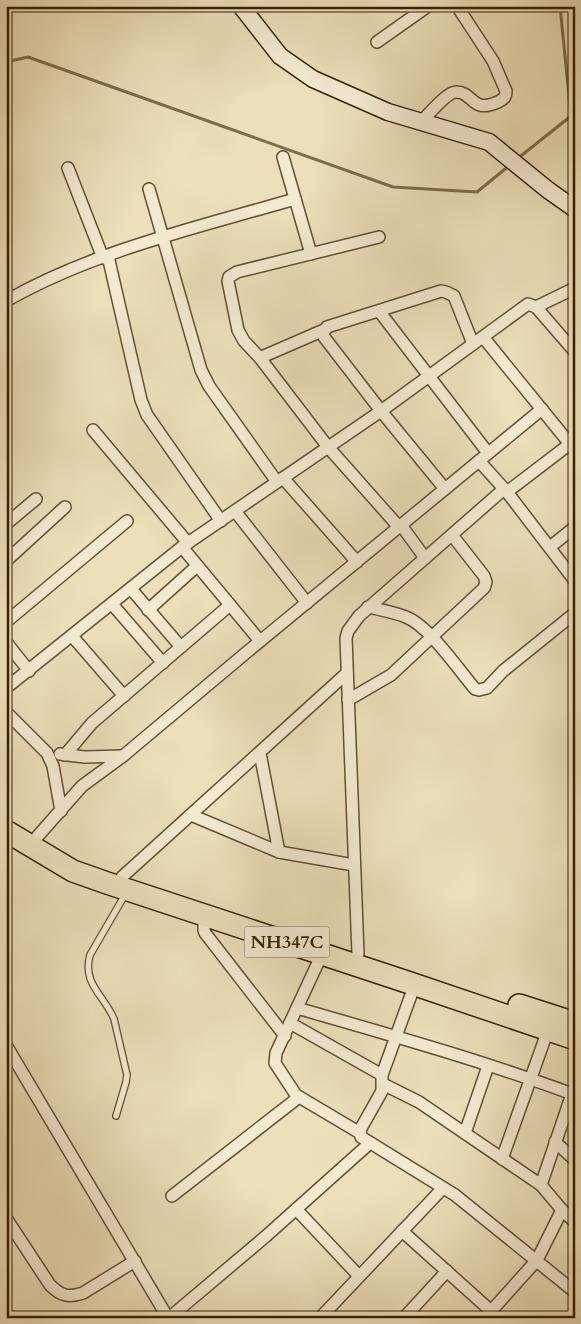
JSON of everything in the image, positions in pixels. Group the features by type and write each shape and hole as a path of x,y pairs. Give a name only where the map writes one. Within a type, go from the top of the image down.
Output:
{"highway":[{"name":"NH347C","path":"6,818 80,863 125,884 204,915 575,1039"},
{"name":"NH347C","path":"6,831 73,871 125,884 358,954 575,1023"}],"street":[{"path":"377,42 428,6"},
{"path":"421,122 449,95 456,92 481,106 504,100 506,96 506,91 493,61 457,6"},
{"path":"246,8 280,56 313,80 388,112 489,142 548,190 575,209"},
{"path":"283,157 311,254"},
{"path":"68,168 105,257 147,415 220,521"},
{"path":"149,190 201,370 205,378 280,480 356,562"},
{"path":"6,301 59,274 105,257 162,237 295,199"},
{"path":"379,236 232,274 228,281 238,330 244,341 260,358 328,447 400,526 425,558"},
{"path":"536,308 575,288"},
{"path":"264,356 327,327 446,292 454,296 478,341 572,442 505,490 452,534 358,616 348,631 346,638 358,954"},
{"path":"6,688 185,545 381,411 528,304 536,308 575,352"},
{"path":"379,311 430,376 505,490 575,582"},
{"path":"324,330 324,337 445,489"},
{"path":"38,837 82,786 123,756 542,409"},
{"path":"93,430 185,545 198,566 260,641"},
{"path":"6,524 36,498"},
{"path":"6,561 65,507"},
{"path":"235,511 307,602"},
{"path":"6,622 127,521"},
{"path":"550,547 575,527"},
{"path":"348,700 386,679 484,588 486,582 484,576 452,534"},
{"path":"148,610 198,566"},
{"path":"131,589 181,647"},
{"path":"112,604 162,663"},
{"path":"65,755 92,723 230,605"},
{"path":"368,607 407,617 417,623 475,689 483,690 498,674 575,613"},
{"path":"72,636 124,696"},
{"path":"6,642 29,671"},
{"path":"125,884 191,815 348,673"},
{"path":"6,712 47,753 53,766 61,810"},
{"path":"47,753 84,757 123,756"},
{"path":"260,753 279,852"},
{"path":"191,815 279,852 354,865"},
{"path":"204,915 205,934 285,1036"},
{"path":"322,954 276,1053 275,1063 292,1091 455,1196 575,1292"},
{"path":"360,1134 360,1130 382,1091 383,1079 415,984"},
{"path":"297,1008 530,1079 573,1095 541,1185"},
{"path":"290,1023 415,1099 541,1185 575,1222"},
{"path":"502,1159 548,1030"},
{"path":"6,1045 169,1318 370,1143"},
{"path":"465,1133 488,1066"},
{"path":"172,1196 299,1097"},
{"path":"555,1142 575,1160"},
{"path":"320,1318 443,1188"},
{"path":"296,1209 359,1276"},
{"path":"402,1231 447,1271 488,1314 537,1260 562,1210"},
{"path":"6,1218 50,1285 57,1292 66,1296 75,1296 83,1293 135,1261"},
{"path":"404,1318 447,1271"}],"lane":[{"path":"116,1116 127,1075 111,1010 93,986 88,975 88,964 90,955 125,884"}],"waterway":[{"path":"517,159 571,116 560,6"},
{"path":"6,62 28,57 393,187 477,192 510,165"}]}
